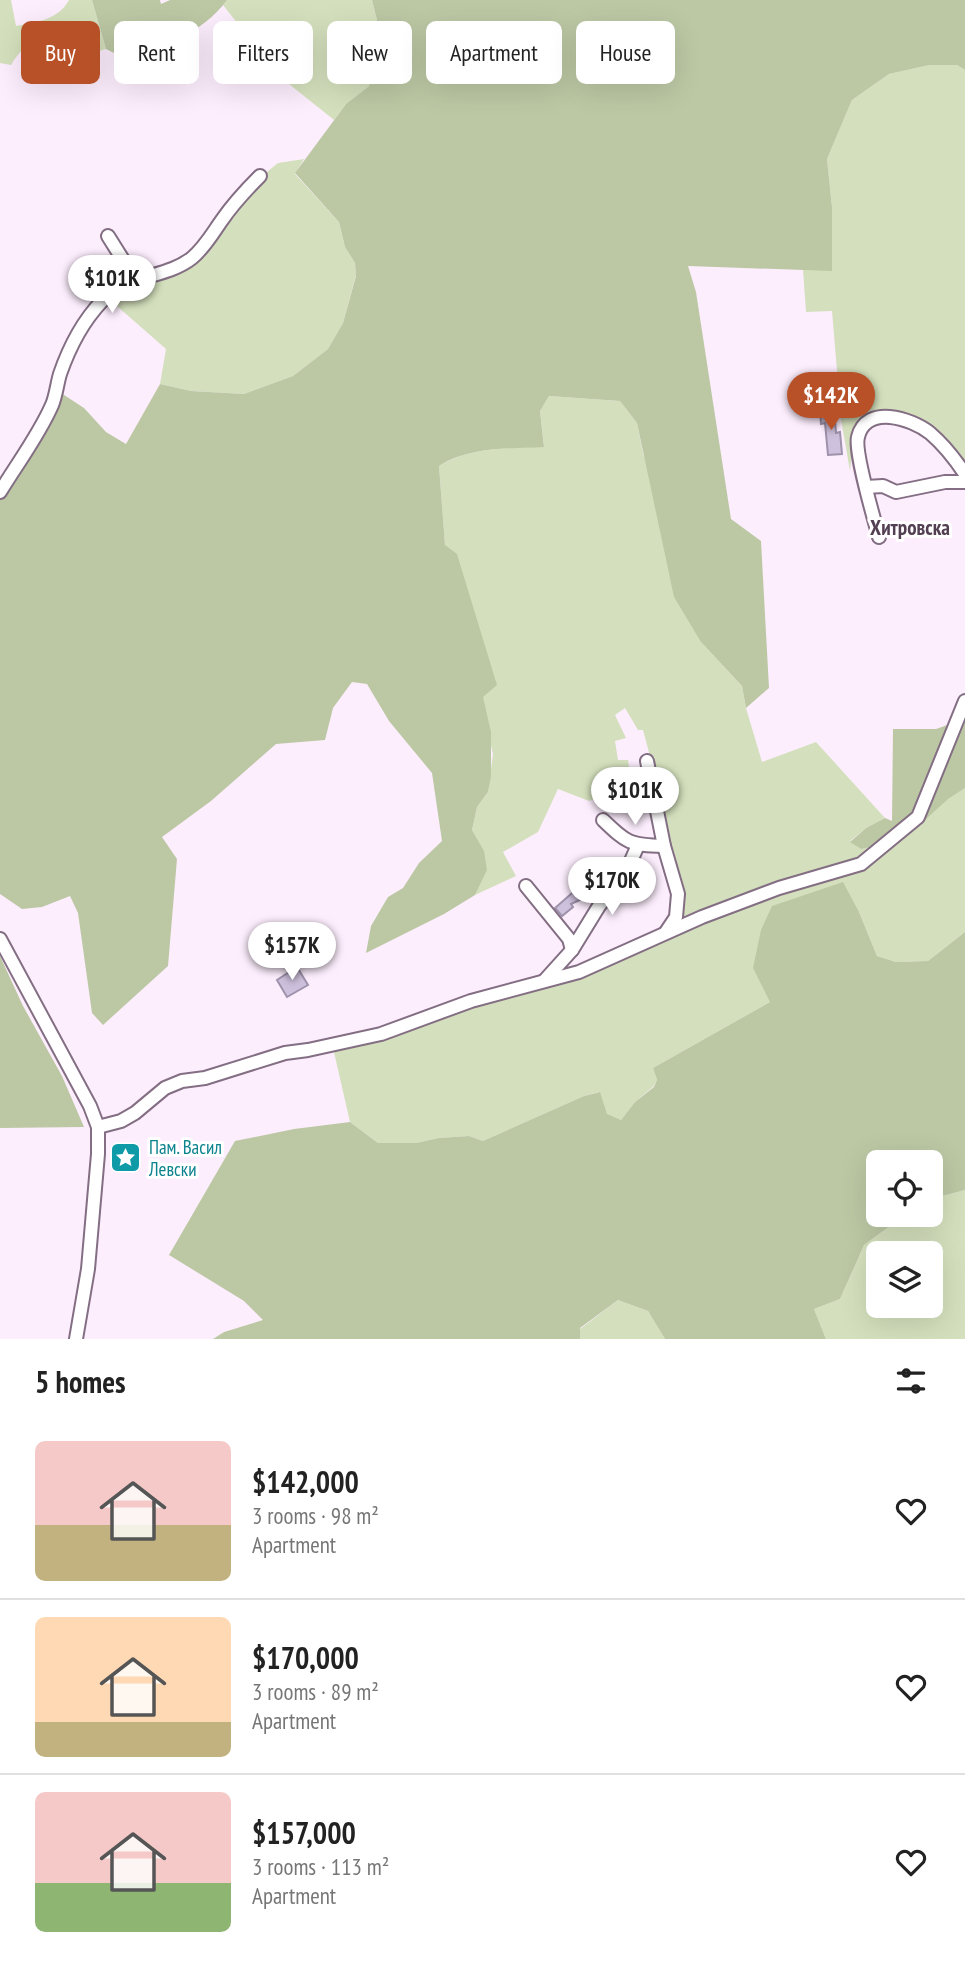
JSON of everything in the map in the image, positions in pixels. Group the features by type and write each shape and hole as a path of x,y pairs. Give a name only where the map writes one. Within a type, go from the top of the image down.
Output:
{"street":[{"path":"0,492 53,404 60,375 89,317 104,299 135,279 174,268 191,259 206,245 239,197 260,176"},
{"path":"108,236 135,279"},
{"path":"879,537 857,438 866,422 881,415 928,431 950,453 965,474"},
{"path":"866,487 883,486 896,492 945,482 965,482"},
{"path":"98,1127 135,1114 165,1088 182,1081 205,1078 285,1053 381,1034 471,1001 579,972 666,932 779,888 860,864 918,817 965,701"},
{"path":"648,761 664,846 678,894 676,917 666,932"},
{"path":"603,820 625,841 638,845 664,846"},
{"path":"544,982 572,950 599,906 627,870 638,845"},
{"path":"526,886 569,939 572,950"},
{"path":"0,939 90,1106 98,1127 99,1154 88,1269 76,1339"}],"green space":[{"path":"0,0 11,0 16,26 21,25 21,52 11,65 0,63"},
{"path":"69,0 92,0 98,21 39,21 59,12"},
{"path":"92,0 160,0 161,4 170,0 227,0 199,27 199,21 114,21 114,53 106,49"},
{"path":"227,0 372,0 377,21 327,21 327,84 370,84 369,86 346,104 334,120 289,84 313,84 313,21 236,21 223,5"},
{"path":"372,0 965,0 965,70 957,65 929,65 889,74 852,100 827,159 832,207 832,271 688,266 696,292 731,519 761,541 769,688 746,708 742,686 701,642 674,597 637,423 620,401 549,396 540,411 544,447 477,452 439,466 445,545 457,554 497,685 483,697 491,732 491,776 488,792 477,807 472,830 484,851 487,870 475,895 444,914 366,953 371,926 388,897 403,888 419,863 442,841 432,773 389,721 367,684 352,682 333,708 325,740 276,744 211,801 162,837 177,859 168,966 103,1025 92,1013 78,913 70,896 42,907 22,909 0,894 0,493 61,393 84,408 106,432 126,444 160,384 191,391 244,394 293,376 328,349 343,323 356,276 355,263 345,247 339,222 295,173 346,104 370,84 412,84 412,21 377,21"},
{"path":"100,28 106,49 100,51"},
{"path":"928,65 957,65 965,70 965,474 922,429 867,419 855,425 850,471 841,419 832,311 806,312 803,270 832,207 827,159 852,100 889,74"},
{"path":"304,159 295,174 339,222 345,247 355,263 356,275 343,323 328,349 293,376 244,394 191,391 160,384 166,349 110,300 118,293 183,267 252,184 278,163"},
{"path":"549,396 620,401 637,423 643,453 701,642 742,686 762,762 816,742 885,818 850,841 861,849 965,788 965,932 928,961 896,962 877,956 859,912 770,1002 653,1068 657,1080 654,1086 635,1102 621,1120 607,1115 599,1092 584,1096 483,1141 469,1136 416,1143 378,1143 350,1122 333,1048 561,979 798,880 792,878 676,922 655,778 643,730 638,730 625,708 615,715 626,738 615,741 618,760 628,760 634,802 609,794 589,801 558,789 538,832 503,852 516,876 475,895 483,876 485,862 482,849 472,830 477,807 488,792 493,754 445,546 439,466 477,452 544,446 540,411"},
{"path":"965,694 965,788 948,799 904,839 861,849 850,842 866,828 885,818 892,821 893,729 936,729 953,723"},
{"path":"843,882 877,956 896,962 928,961 965,932 965,1190 943,1196 943,1150 866,1150 866,1227 889,1227 866,1241 840,1299 814,1309 826,1339 665,1339 648,1311 618,1300 580,1328 580,1339 213,1339 224,1332 263,1320 244,1301 169,1255 235,1141 294,1129 350,1122 378,1143 416,1143 469,1136 483,1141 584,1096 600,1092 607,1114 621,1120 635,1102 654,1087 657,1080 653,1068 770,1002 753,968 761,930 772,906"},
{"path":"0,956 23,1006 62,1076 84,1127 0,1128"},
{"path":"965,1190 965,1339 826,1339 814,1309 840,1299 866,1244 866,1318 943,1318 943,1241 869,1241 889,1227 943,1227 943,1196"},
{"path":"618,1300 648,1311 665,1339 580,1339 580,1329"}],"building":[{"path":"834,408 836,433 840,432 842,454 828,455 825,423 821,424 820,409"},
{"path":"579,887 584,898 571,904 573,907 562,916 555,908"},
{"path":"297,967 308,985 287,997 277,980"}],"place":[{"name":"Пам. Васил Левски","path":"126,1158"}],"district":[{"name":"Хитровска","path":"910,528"}]}
